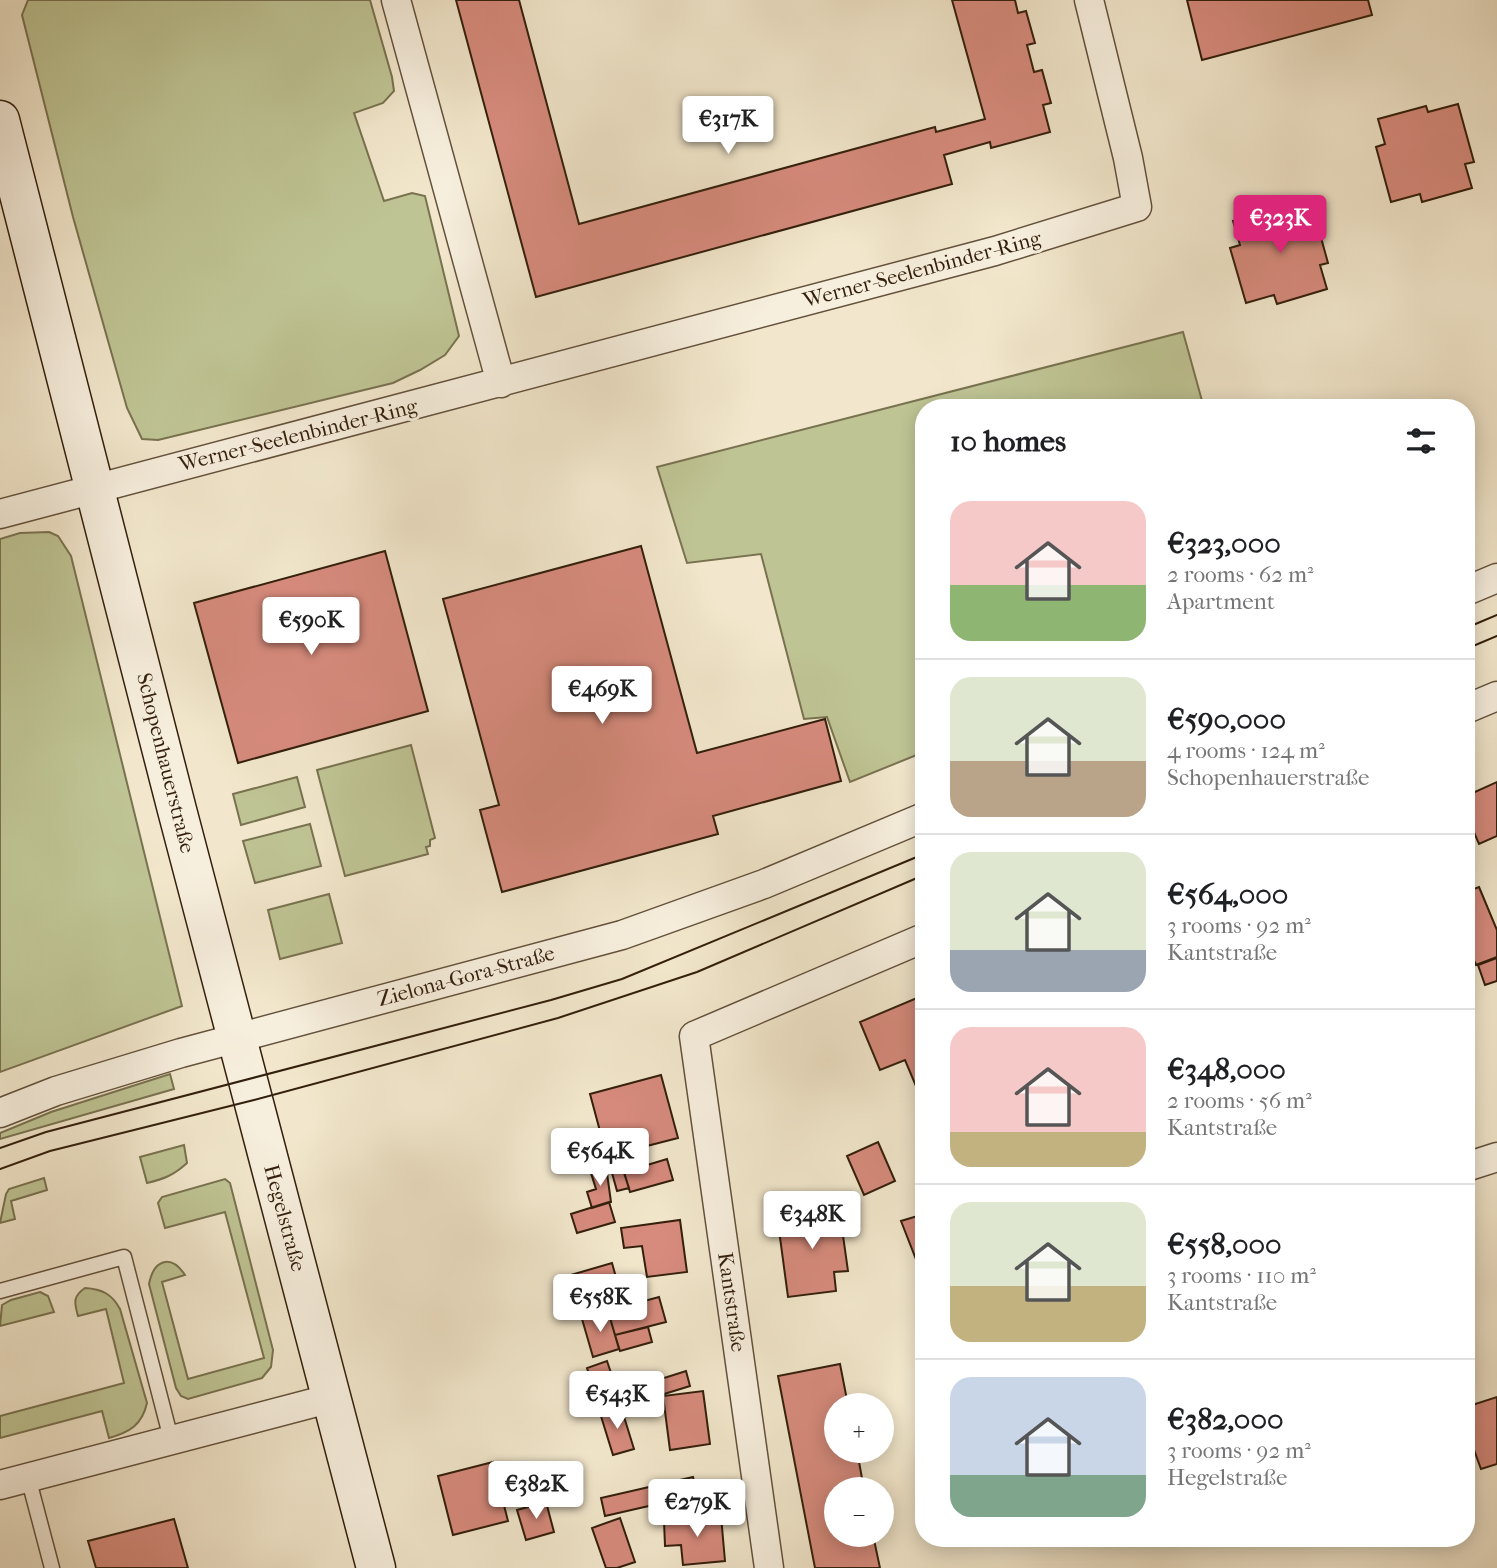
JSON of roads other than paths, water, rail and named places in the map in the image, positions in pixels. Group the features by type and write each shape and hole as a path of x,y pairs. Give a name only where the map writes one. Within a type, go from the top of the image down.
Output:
{"street":[{"path":"396,0 500,383"},
{"name":"Werner-Seelenbinder-Ring","path":"96,488 995,251 1137,207 1128,158 1089,0"},
{"name":"Schopenhauerstraße","path":"0,120 237,1038"},
{"path":"0,514 96,488"},
{"path":"1475,587 1497,578"},
{"path":"1475,705 1497,696"},
{"name":"Zielona-Gora-Straße","path":"0,1113 55,1091 237,1038 622,935 764,884 915,821"},
{"name":"Kantstraße","path":"769,1568 694,1036 915,943"},
{"name":"Hegelstraße","path":"237,1038 376,1568"},
{"path":"1475,1164 1497,1157"},
{"path":"0,1485 332,1398"}],"lane":[{"path":"0,1292 124,1257 171,1439"},
{"path":"28,1477 52,1568"}],"tram line":[{"path":"1475,624 1497,615"},
{"path":"1475,645 1497,636"},
{"path":"0,1148 46,1132 622,979 915,858"},
{"path":"0,1169 50,1151 254,1100 558,1018 697,972 915,879"}]}
